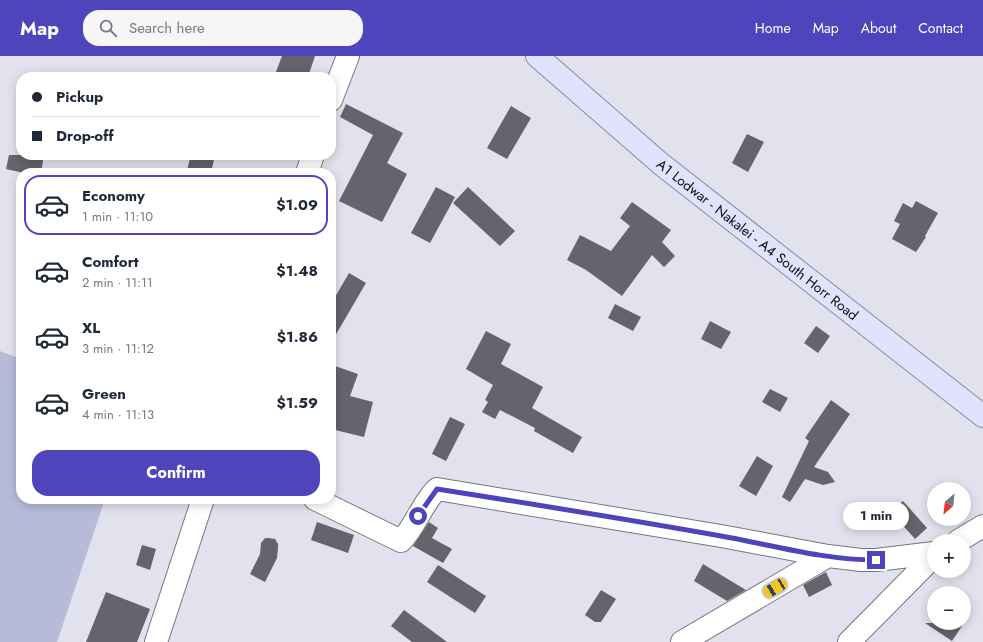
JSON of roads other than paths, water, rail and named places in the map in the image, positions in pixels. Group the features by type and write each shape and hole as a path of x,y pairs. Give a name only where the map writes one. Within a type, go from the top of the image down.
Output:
{"main road":[{"name":"A1 Lodwar - Nakalei - A4 South Horr Road","path":"537,56 661,164 983,416"}],"street":[{"path":"336,87 348,56"},
{"path":"325,504 401,541 406,536 424,506 437,489 721,536 828,556 861,560 876,560 927,556"},
{"path":"156,642 200,504"},
{"path":"970,534 983,526"},
{"path":"682,642 828,556"},
{"path":"849,642 927,562"}]}
